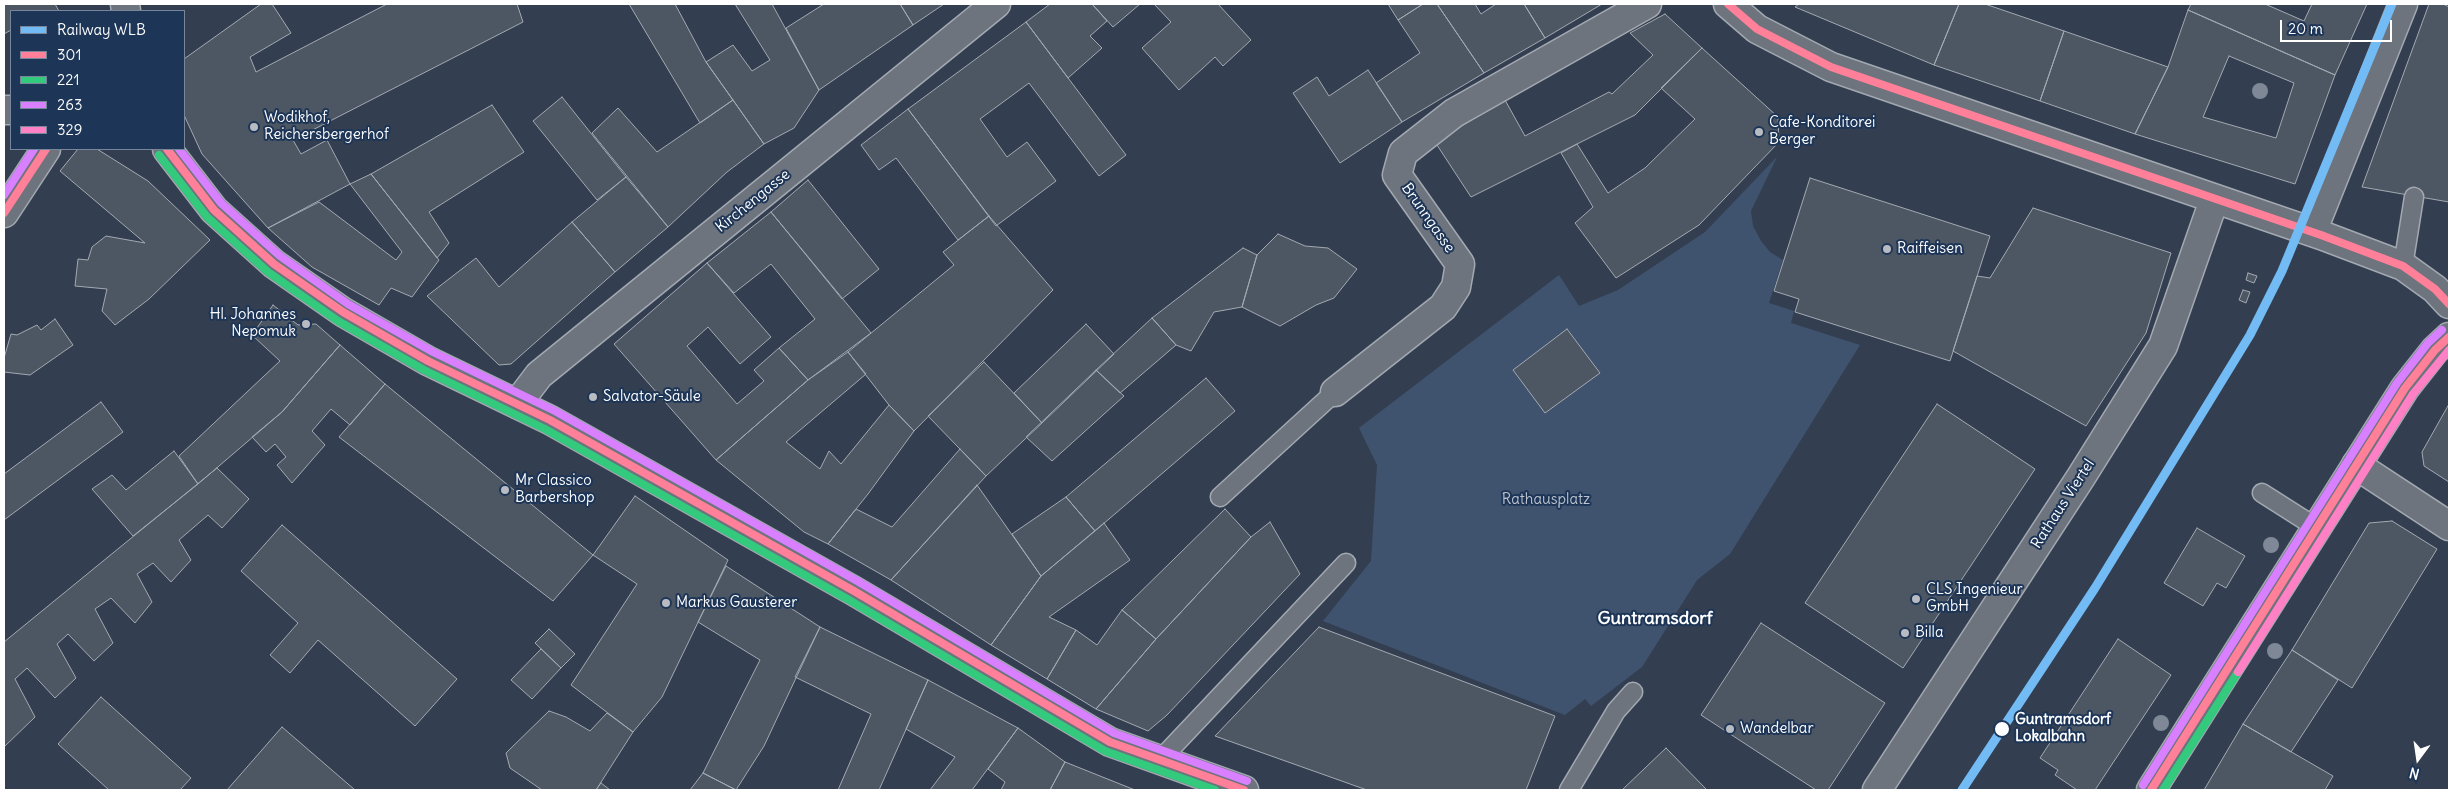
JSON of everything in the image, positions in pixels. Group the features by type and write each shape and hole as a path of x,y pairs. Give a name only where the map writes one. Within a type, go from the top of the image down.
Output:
{"street":[{"name":"Kirchengasse","path":"517,404 540,375 996,4"},
{"name":"Brunngasse","path":"1335,392 1443,307 1456,287 1460,264 1397,175 1403,153 1454,113 1647,4"},
{"path":"1728,4 1757,29 1830,67 2312,232 2403,266 2435,289 2449,304"},
{"path":"2312,232 2403,4"},
{"path":"4,213 45,150"},
{"path":"167,150 214,210 274,264 343,312 419,356 517,404 854,591 1110,742 1244,790"},
{"name":"Rathaus Viertel","path":"1877,790 2081,477 2163,346 2214,200"},
{"path":"2152,790 2406,388 2435,350 2449,337"},
{"path":"2356,465 2449,526"}],"lane":[{"path":"2403,266 2414,196"},
{"path":"1220,497 1335,392"},
{"path":"2262,493 2317,528"},
{"path":"1160,760 1346,563"},
{"path":"1569,790 1616,711 1633,692"}],"green space":[{"name":"Rathausplatz","path":"1777,157 1751,211 1753,226 1761,241 1770,252 1783,260 1769,303 1794,311 1791,323 1860,345 1730,554 1697,580 1642,667 1591,706 1585,699 1565,715 1323,621 1371,561 1377,465 1359,428 1559,275 1579,306 1618,290 1705,232"}],"building":[{"path":"4,4 55,4 58,10 10,10 10,31 4,34"},
{"name":"Wodikhof, Reichersbergerhof","path":"261,4 272,4 291,33 250,57 256,72 387,4 517,4 523,22 293,140 301,154 327,140 350,184 268,228 202,154 185,117 185,58"},
{"path":"629,4 675,4 706,62 733,100 700,123"},
{"path":"735,4 772,4 819,90 794,128 764,144 706,62 733,45 752,71 770,60"},
{"path":"824,4 900,4 913,25 819,90 786,28"},
{"path":"900,4 944,4 913,25"},
{"path":"1050,4 1092,4 1107,21 1090,36 1102,48 1068,78 1026,22"},
{"path":"1092,4 1140,4 1113,27"},
{"path":"1154,4 1218,4 1251,40 1223,66 1215,57 1179,90 1142,48 1171,22"},
{"path":"1388,4 1423,4 1398,20"},
{"path":"1423,4 1437,4 1484,73 1402,122 1376,83 1420,53 1398,20"},
{"path":"1437,4 1475,4 1481,14 1496,4 1524,4 1545,38 1484,73"},
{"path":"1524,4 1602,4 1545,38"},
{"path":"1799,4 1959,4 1934,65 1795,7"},
{"path":"1959,4 1985,4 2064,31 2040,101 1934,65"},
{"path":"2191,4 2265,4 2304,21 2312,4 2367,4 2335,75 2188,10"},
{"path":"2429,4 2443,4 2449,7 2449,202 2362,187"},
{"path":"2188,10 2335,75 2295,184 2135,134 2168,67","holes":["2229,56 2294,83 2276,138 2203,117"]},
{"path":"1665,14 1702,48 1635,115 1471,197 1435,142 1505,100 1525,136 1609,92 1612,94 1653,55 1630,33"},
{"path":"1026,22 1126,155 1099,176 1029,83 980,119 1007,157 1027,142 1056,181 996,226 908,109"},
{"path":"2064,31 2168,67 2135,134 2040,101"},
{"path":"1702,48 1778,117 1779,142 1699,225 1616,278 1575,223 1593,207 1561,153 1577,144 1608,193 1645,168 1695,119 1661,88"},
{"path":"1368,70 1402,122 1340,163 1293,93 1317,77 1329,96"},
{"path":"562,97 626,177 597,200 533,121"},
{"path":"733,100 764,144 727,172 668,227 592,133 618,108 657,152"},
{"path":"492,105 524,152 429,212 449,243 437,258 371,174"},
{"path":"908,109 989,216 958,240 896,158 879,170 861,145"},
{"path":"77,150 99,150 148,181 210,240 149,299 115,325 102,311 107,289 75,286 78,259 88,260 92,247 106,236 145,243 60,171"},
{"path":"371,174 439,260 412,297 391,288 379,305 312,267 268,228 319,202 396,260 402,252 350,184"},
{"path":"626,177 668,227 615,272 572,222"},
{"path":"1810,178 1990,236 1950,361 1795,312 1799,299 1774,291"},
{"path":"808,180 879,269 842,299 771,212"},
{"path":"2033,208 2171,253 2146,333 2086,426 1953,351 1977,276 1990,278"},
{"path":"771,212 871,333 808,380 779,348 815,319 771,264 734,293 707,263"},
{"path":"989,216 1053,290 914,431 889,405 848,352 954,265 943,252"},
{"path":"572,222 615,272 511,364 499,365 427,296 476,258 499,287"},
{"path":"1278,234 1305,246 1328,248 1357,269 1334,298 1316,305 1280,326 1242,307 1257,255"},
{"path":"1243,248 1257,255 1242,307 1214,312 1191,351 1176,345 1152,318"},
{"path":"707,263 771,337 740,364 708,327 687,346 737,404 764,381 754,370 779,348 808,380 716,460 614,344"},
{"path":"2248,273 2257,276 2254,283 2246,280"},
{"path":"2243,290 2250,292 2246,303 2239,300"},
{"path":"273,305 298,325 316,324 340,345 282,412 198,484 179,456 280,361 252,335"},
{"path":"1152,318 1176,345 1120,393 1096,370"},
{"path":"55,319 73,345 30,375 4,372 4,358 11,334 17,335 37,325 41,330"},
{"path":"1086,324 1114,354 1042,423 1014,393"},
{"path":"1567,329 1600,373 1545,413 1513,370"},
{"path":"340,345 385,384 350,425 331,409 312,431 325,445 292,483 277,465 286,457 275,444 266,452 252,437 282,412"},
{"path":"848,352 866,374 786,442 820,469 829,451 841,464 889,405 914,431 868,494 828,544 804,532 716,460 808,380"},
{"path":"984,362 1042,423 986,476 928,416"},
{"path":"1096,370 1124,396 1052,461 1026,437"},
{"path":"1206,378 1235,411 1095,531 1066,497"},
{"path":"385,384 593,555 553,601 339,437"},
{"path":"101,402 123,432 4,520 4,474"},
{"path":"1937,404 2035,469 1903,668 1805,603"},
{"path":"2449,404 2449,482 2424,466 2422,452"},
{"path":"960,449 986,476 891,580 828,544 856,509 892,527"},
{"path":"174,451 198,484 133,536 92,489 112,475 126,490"},
{"path":"217,468 249,499 222,528 208,515 179,540 191,560 171,582 153,563 137,574 152,602 135,623 111,598 95,609 113,643 94,661 68,634 57,644 76,678 55,698 27,668 15,679 35,717 4,747 4,642"},
{"path":"977,485 1041,576 991,645 891,580"},
{"name":"Markus Gausterer","path":"635,496 728,560 662,697 633,732 571,685 637,584 593,555"},
{"path":"1066,497 1095,531 1041,576 1012,534"},
{"path":"1225,509 1251,537 1156,639 1122,610"},
{"path":"2392,521 2437,549 2352,688 2292,650 2369,523"},
{"path":"1270,522 1300,574 1167,715 1148,731 1096,709 1156,639 1251,537"},
{"path":"1104,523 1130,560 1049,617 1076,630 1047,679 991,645 1041,576"},
{"path":"282,525 457,679 415,726 318,640 290,673 270,655 298,623 241,571"},
{"path":"2197,528 2245,556 2226,588 2217,583 2203,606 2164,583"},
{"path":"726,566 820,627 764,746 736,790 703,773 760,660 698,622"},
{"path":"1122,610 1156,639 1096,709 1047,679 1076,630 1097,645"},
{"path":"1761,623 1885,703 1828,790 1816,790 1701,715"},
{"path":"820,627 928,680 879,790 838,790 871,714 795,677"},
{"path":"1319,627 1555,716 1526,790 1367,790 1215,736"},
{"path":"549,629 575,654 561,668 535,643"},
{"path":"2118,639 2171,675 2095,790 2077,790 2055,775 2058,770 2040,758"},
{"path":"541,649 561,668 532,699 511,680"},
{"path":"2292,650 2338,680 2291,752 2243,724"},
{"path":"928,680 1018,728 972,790 930,790 955,757 906,729"},
{"path":"101,697 191,778 180,790 109,790 58,744"},
{"path":"549,711 566,717 590,731 607,713 633,732 596,790 542,790 510,768 506,753"},
{"path":"2243,724 2333,776 2325,790 2204,790"},
{"path":"282,727 355,790 227,790"},
{"path":"1018,728 1065,762 1050,790 1001,790 1005,782 988,769"},
{"path":"1666,748 1707,790 1622,790"},
{"path":"1065,762 1135,790 1050,790"},
{"path":"703,773 736,790 690,790"},
{"path":"601,783 610,790 596,790"}],"rail line":[{"name":"WLB","path":"1962,790 2095,588 2250,335 2282,271 2392,4"}],"transit line":[{"name":"301","path":"1728,4 1757,29 1831,67 2321,235 2403,266 2435,289 2449,304"},
{"name":"263","path":"4,195 33,150"},
{"name":"301","path":"4,213 45,150"},
{"name":"301","path":"168,150 214,210 274,264 343,312 428,361 550,420 854,591 1110,742 1244,790"},
{"name":"263","path":"180,150 221,203 280,256 348,304 433,352 555,411 859,582 1114,733 1247,781"},
{"name":"221","path":"159,155 207,217 268,272 338,321 424,370 545,429 849,600 1105,751 1215,790"},
{"name":"263","path":"2143,785 2397,383 2428,343 2442,330"},
{"name":"301","path":"2151,790 2405,388 2435,350 2449,337"},
{"name":"329","path":"2238,672 2413,394 2449,350"},
{"name":"221","path":"2163,790 2238,672"}],"place":[{"name":"Wodikhof, Reichersbergerhof","path":"254,127"},
{"name":"Cafe-Konditorei Berger","path":"1759,132"},
{"name":"Raiffeisen","path":"1887,249"},
{"name":"Hl. Johannes Nepomuk","path":"306,324"},
{"name":"Salvator-Säule","path":"593,397"},
{"name":"Mr Classico Barbershop","path":"505,490"},
{"name":"CLS Ingenieur GmbH","path":"1916,599"},
{"name":"Markus Gausterer","path":"666,603"},
{"name":"Billa","path":"1905,633"},
{"name":"Wandelbar","path":"1730,729"},
{"name":"Guntramsdorf Lokalbahn","path":"2002,729"}],"district":[{"name":"Guntramsdorf","path":"1655,619"}]}
